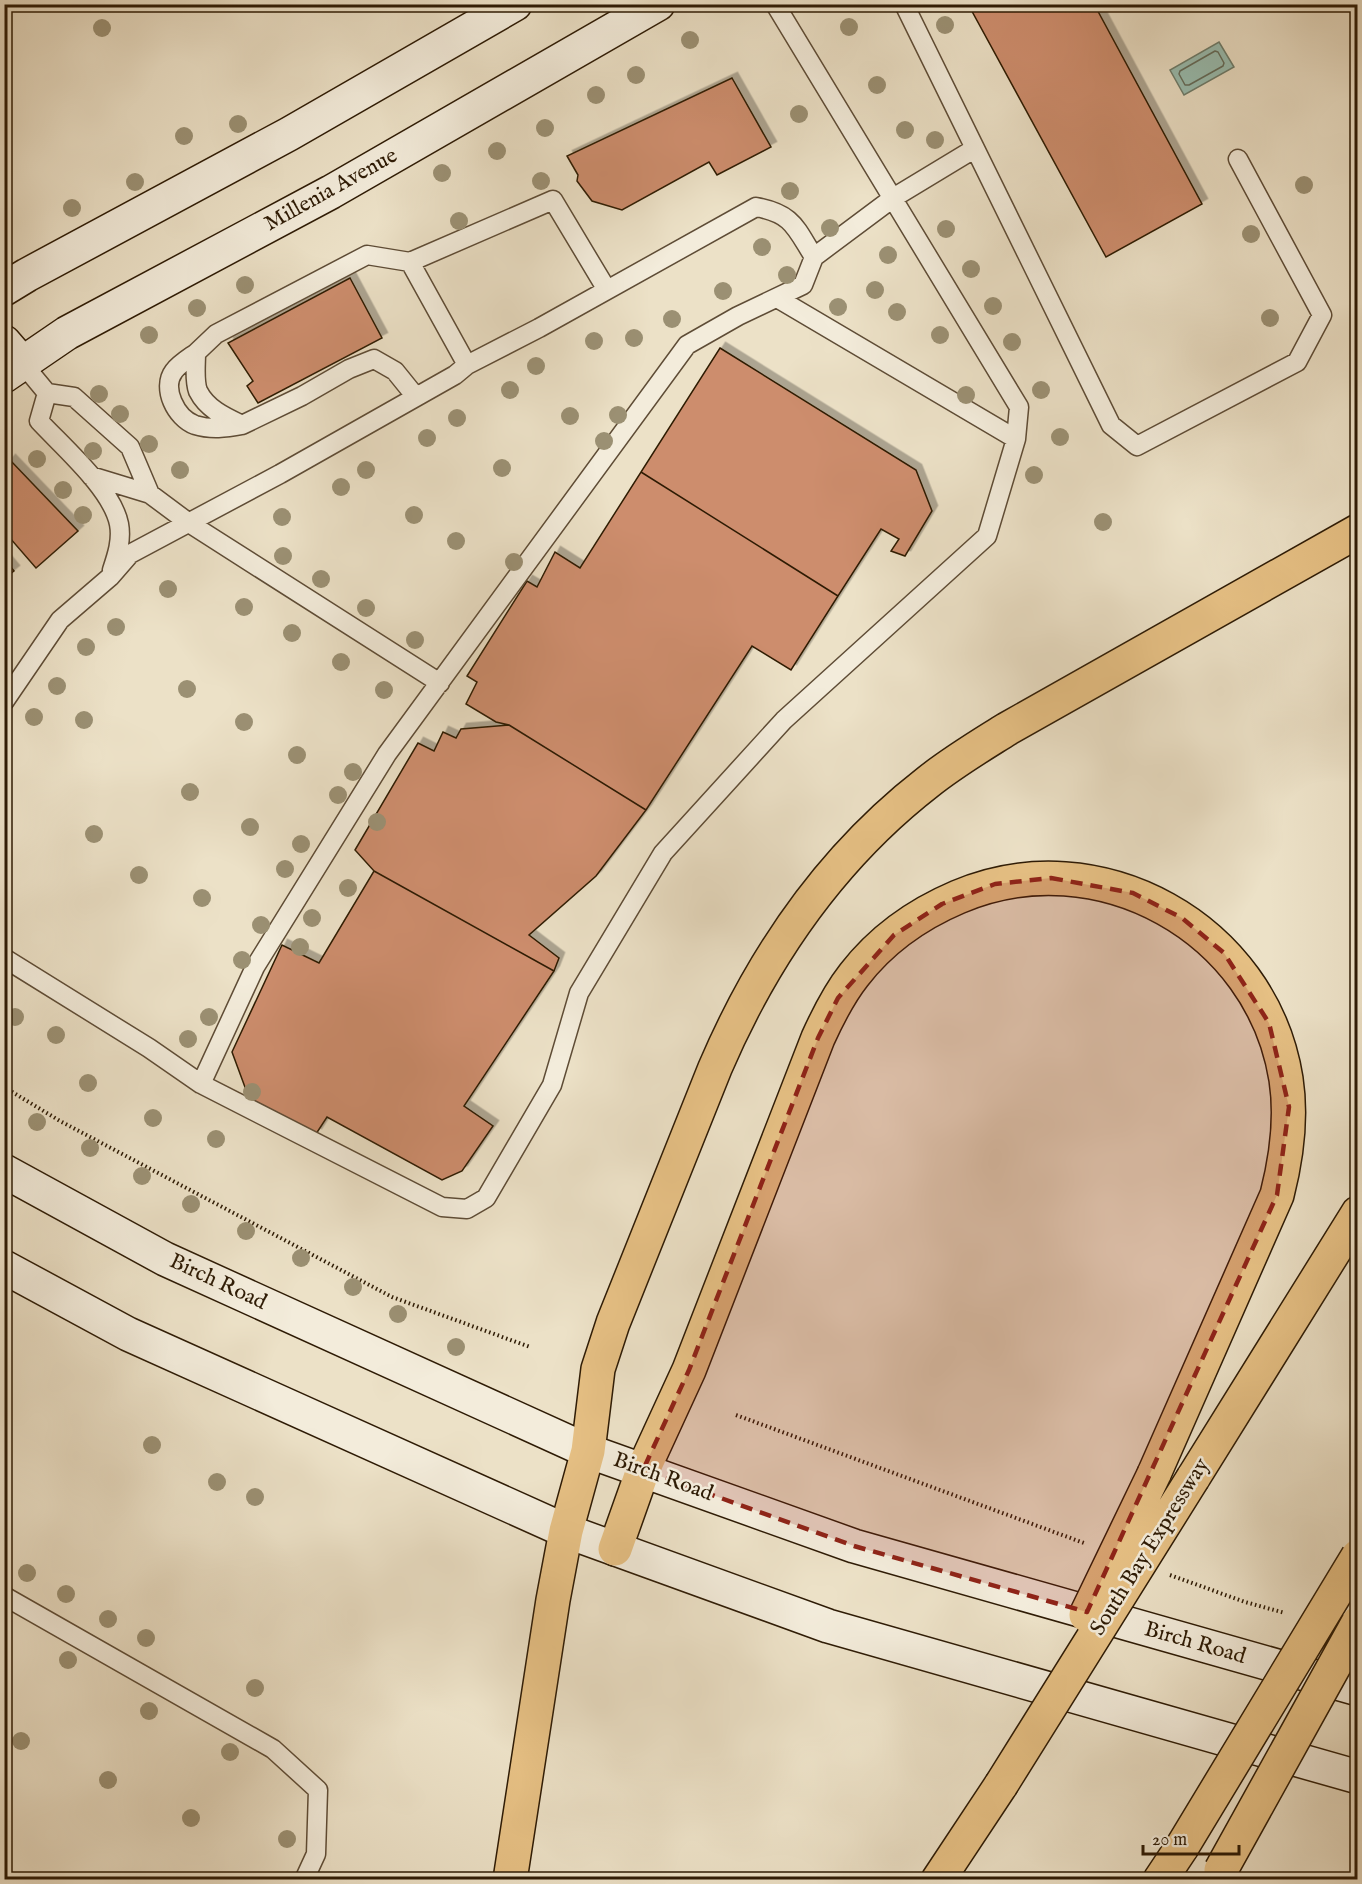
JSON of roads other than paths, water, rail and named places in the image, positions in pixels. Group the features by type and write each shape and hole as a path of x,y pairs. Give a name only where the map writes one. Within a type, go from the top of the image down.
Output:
{"highway":[{"path":"510,1880 566,1531 588,1451 598,1369 613,1323 715,1068 731,1031 768,960 795,920 856,847 928,782 1007,729 1358,531"},
{"path":"615,1549 643,1470 689,1370 818,1038 838,998 854,975 887,941 917,918 968,893 995,885 1051,878 1079,879 1133,892 1182,918 1224,953 1257,998 1269,1023 1279,1048 1286,1077 1289,1107 1285,1166 1278,1195 1154,1473 1009,1772"},
{"name":"South Bay Expressway","path":"938,1880 1009,1772 1358,1212"},
{"path":"1160,1880 1358,1557"},
{"path":"1219,1875 1358,1623"}],"main road":[{"path":"4,290 27,275 289,134 515,4"},
{"name":"Millenia Avenue","path":"11,361 331,192 658,4"},
{"name":"Birch Road","path":"4,1171 165,1259 588,1451 854,1546 1358,1689"},
{"path":"4,1267 128,1334 566,1531 828,1626 1358,1777"}],"lane":[{"path":"4,958 149,1048 201,1084 442,1207 467,1209 486,1198 552,1085 579,993 663,853 784,720 987,536 1016,439 1019,407 776,4"},
{"path":"904,4 1111,425 1137,446 1297,362 1322,315 1238,159"},
{"path":"201,1084 264,950 387,754 687,345 738,316 803,285 814,256 893,198 974,149"},
{"path":"416,396 395,371 374,359 349,369 302,396 242,425 219,429 193,424 176,408 168,392 173,372 216,334 367,255 410,262 554,200 607,290"},
{"path":"4,702 60,620 110,577 130,554 455,375 467,365 756,207 774,210 790,219 814,256"},
{"path":"410,262 467,365"},
{"path":"777,298 1016,439"},
{"path":"196,353 198,390 217,414 242,425"},
{"path":"11,361 47,393 74,397 130,447 150,494"},
{"path":"47,393 39,421 91,476 107,498 119,523 119,550 110,577"},
{"path":"91,476 150,494 189,523 440,683"},
{"path":"4,1596 273,1749 318,1790 316,1854 304,1880"}],"water":[{"path":"1219,42 1234,67 1184,95 1170,70"}]}
